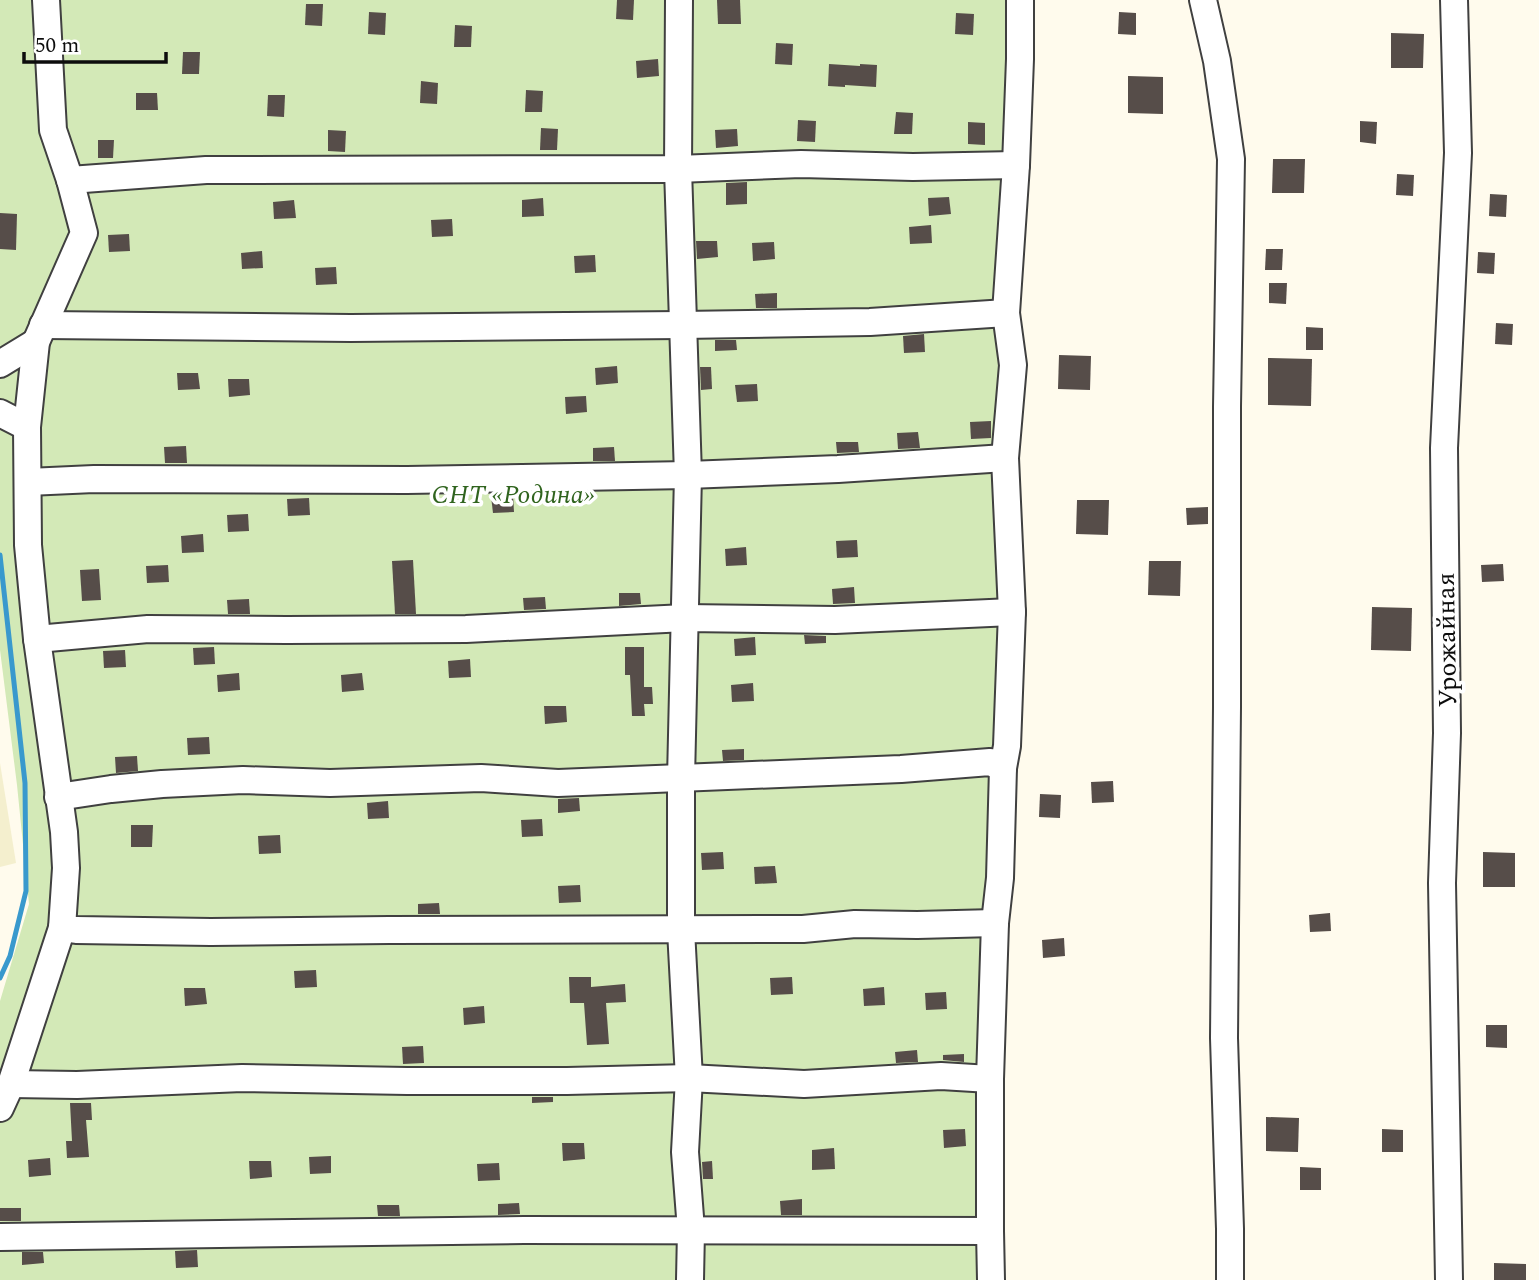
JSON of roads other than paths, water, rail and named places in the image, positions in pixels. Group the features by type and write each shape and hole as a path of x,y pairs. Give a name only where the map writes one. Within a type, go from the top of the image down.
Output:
{"street":[{"path":"46,0 53,130 84,233 39,334 27,427 28,545 37,639 64,832 66,868 62,928 6,1096 91,1084 242,1078 407,1082 566,1082 689,1078 804,1084 941,1076 990,1079"},
{"path":"679,0 678,169 688,475 681,779 681,930 689,1078 685,1152 691,1230 690,1280"},
{"path":"991,1280 990,1079 995,923 1000,878 1012,612 1005,458 1013,365 1006,313 1016,165 1020,0"},
{"path":"1203,0 1217,61 1231,159 1224,1038 1230,1280"},
{"name":"Урожайная","path":"1448,1280 1442,883 1447,733 1444,448 1458,153 1454,0"},
{"path":"70,180 206,170 678,169 801,164 913,167 1016,165"},
{"path":"0,364 39,334 870,322 1006,313"},
{"path":"0,413 27,427"},
{"path":"28,482 94,479 408,480 688,475 1005,458"},
{"path":"37,639 148,629 466,629 685,618 835,620 1012,612"},
{"path":"58,797 136,787 243,780 330,783 481,778 558,783 901,769 989,762 1003,768"},
{"path":"62,928 211,932 681,930 803,929 855,924 995,923"},
{"path":"0,1237 524,1230 990,1231"}],"waterway":[{"path":"0,555 25,783 26,891 10,956 0,978"}],"park label":[{"name":"СНТ «Родина»","path":"513,494"}]}
